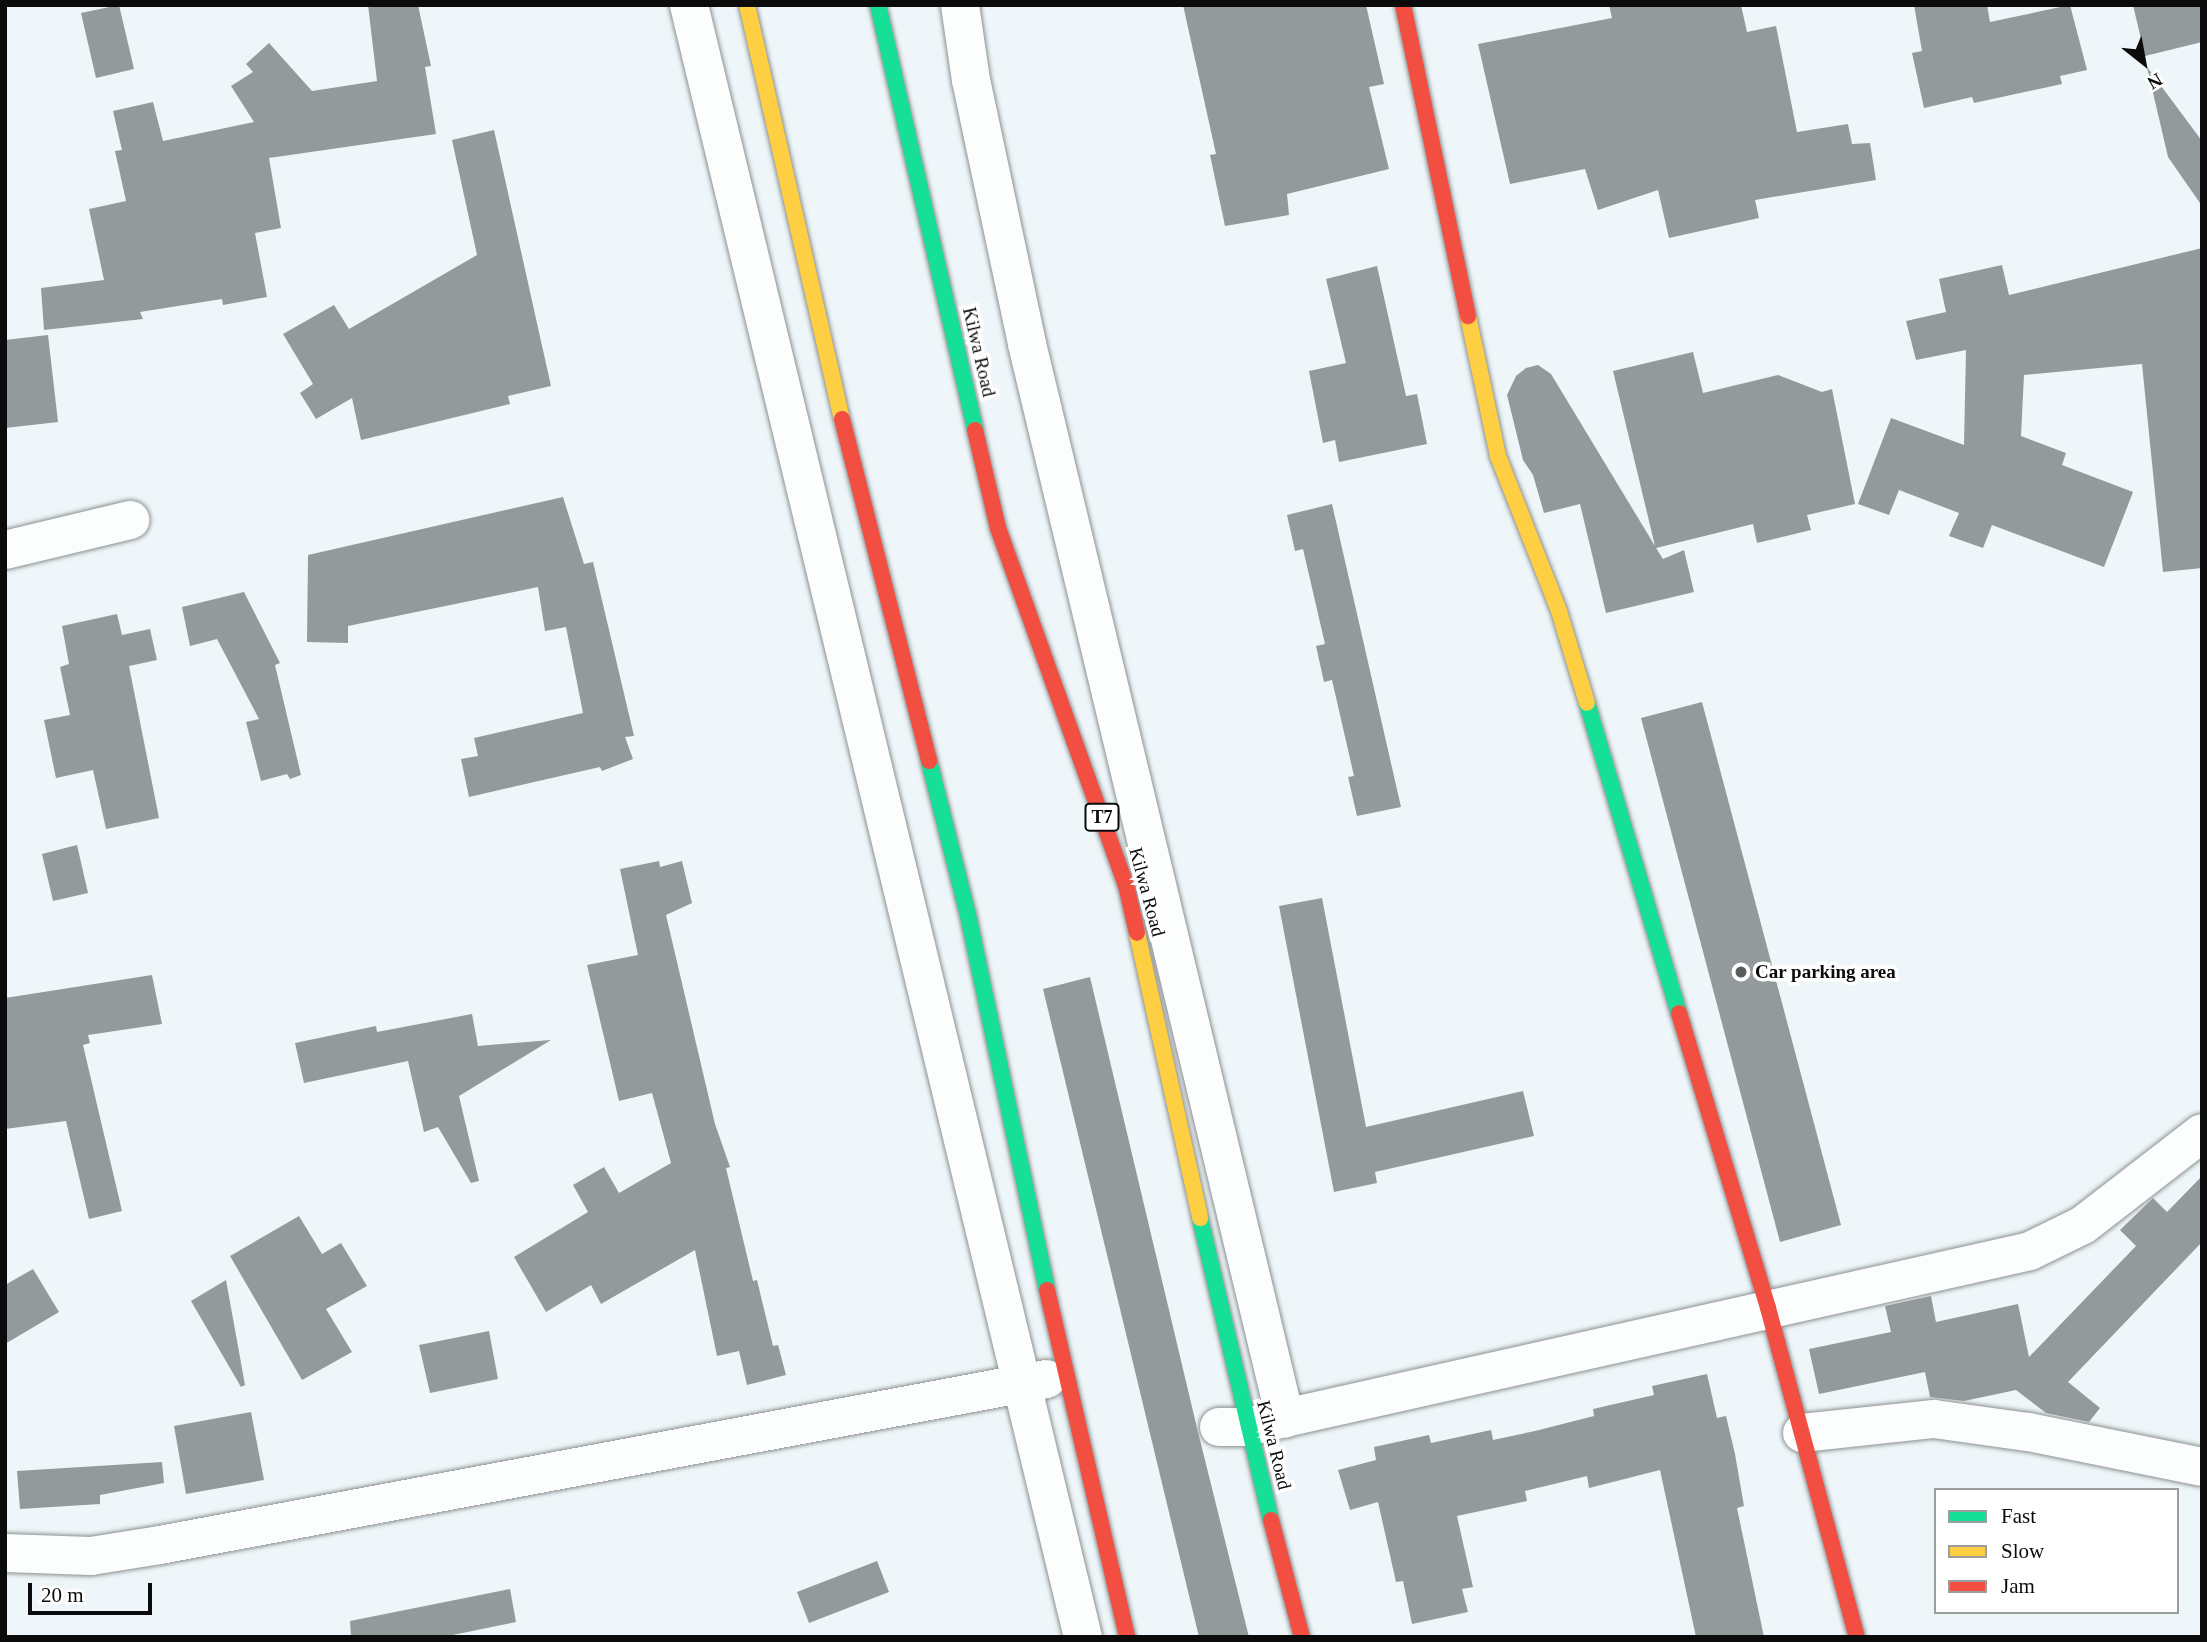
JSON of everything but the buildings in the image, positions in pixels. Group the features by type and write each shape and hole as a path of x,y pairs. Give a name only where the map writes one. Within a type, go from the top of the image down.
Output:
{"main road":[{"path":"747,5 838,401 968,915 1065,1377 1127,1637"},
{"name":"Kilwa Road","path":"878,5 998,528 1126,885 1233,1427 1302,1637"},
{"path":"1403,5 1497,456 1558,608 1768,1308 1857,1637"}],"street":[{"path":"689,5 1083,1637"},
{"path":"960,5 971,80 1027,344 1285,1418"},
{"path":"5,550 130,520"},
{"path":"1233,1427 1285,1418 2030,1251 2083,1225 2202,1133"},
{"path":"5,1553 91,1556 160,1545 1022,1381 1065,1377"},
{"path":"1802,1433 1934,1419 2028,1432 2202,1467"}],"traffic: fast":[{"path":"878,5 975,430"},
{"path":"1587,703 1679,1013"},
{"path":"929,761 968,915 1047,1290"},
{"path":"1200,1218 1271,1520"}],"traffic: slow":[{"path":"747,5 842,419"},
{"path":"1468,316 1498,456 1558,608 1587,703"},
{"path":"1137,933 1200,1218"}],"traffic: jam":[{"path":"1403,5 1468,316"},
{"path":"842,419 929,761"},
{"path":"975,430 998,528 1126,885 1137,933"},
{"path":"1679,1013 1768,1308 1857,1637"},
{"path":"1047,1290 1127,1637"},
{"path":"1271,1520 1302,1637"}],"place":[{"name":"Car parking area","path":"1741,972"}]}
